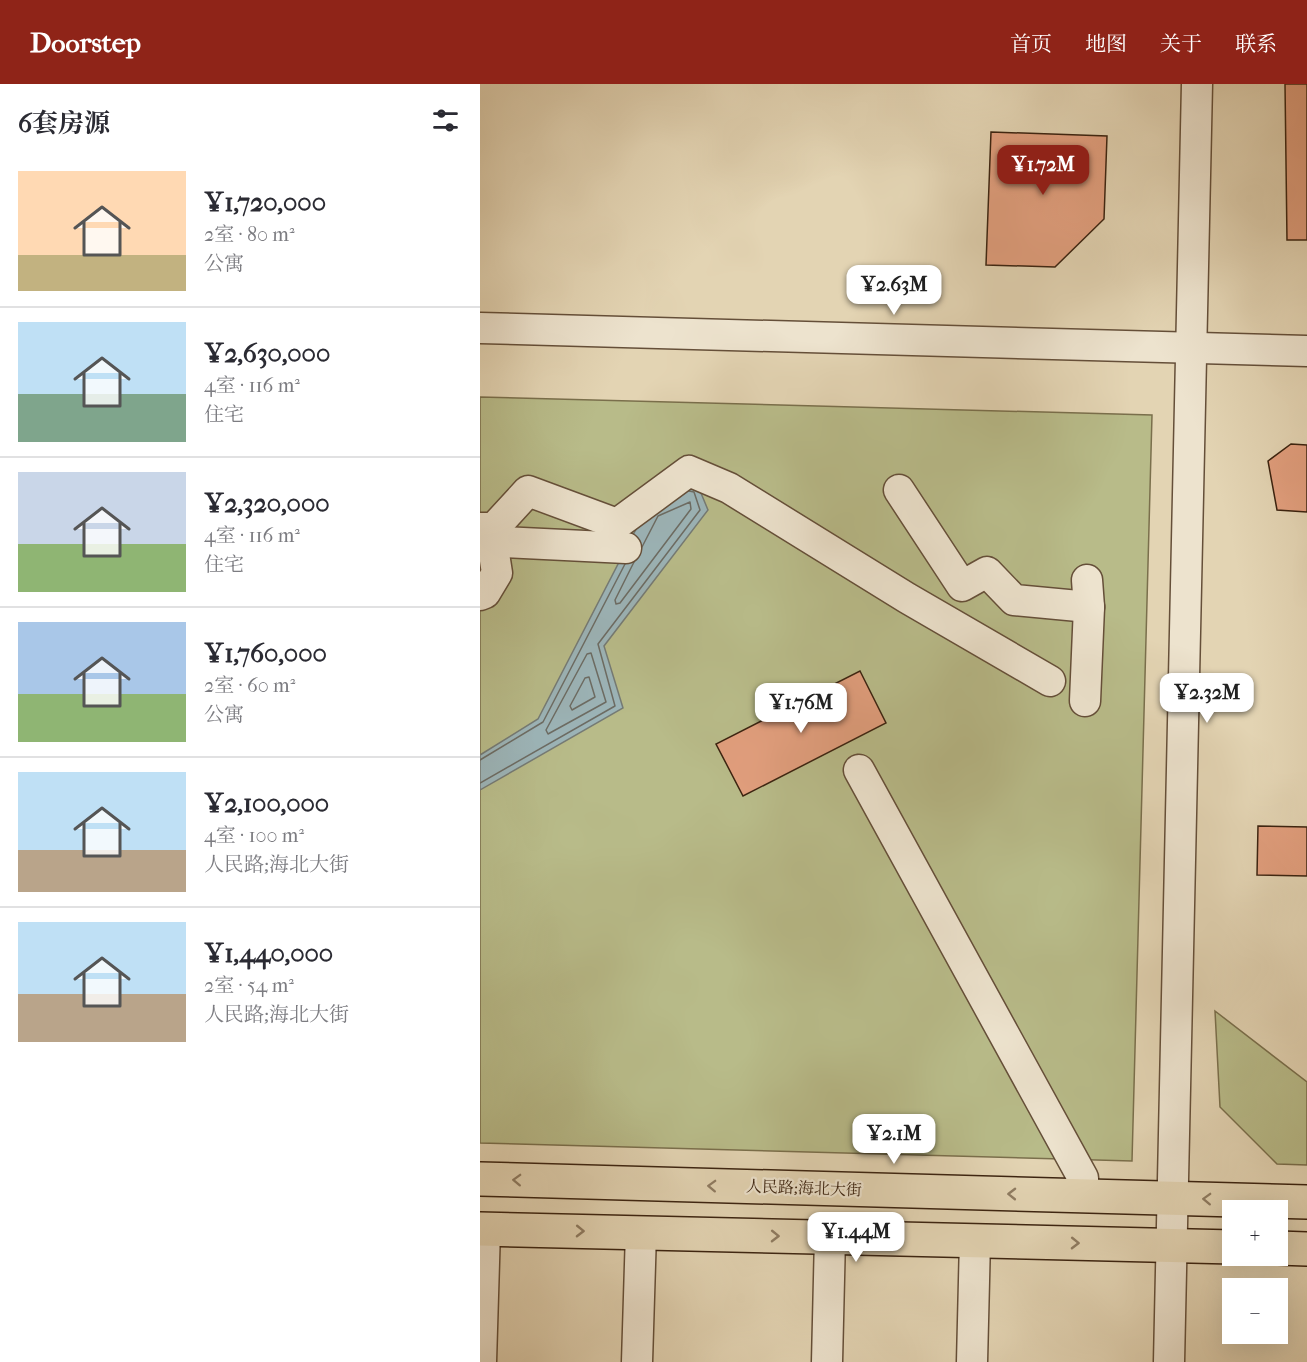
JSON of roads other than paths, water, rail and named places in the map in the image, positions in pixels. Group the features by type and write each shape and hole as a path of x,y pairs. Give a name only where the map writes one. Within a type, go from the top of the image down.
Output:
{"main road":[{"name":"人民路;海北大街","path":"480,1179 1307,1202"},
{"path":"483,1229 1222,1247"},
{"path":"1288,1248 1307,1249"}],"street":[{"path":"1169,1362 1197,84"},
{"path":"480,328 1191,357 1307,366"},
{"path":"480,343 1191,357 1307,351"},
{"path":"484,536 528,491 617,524 689,471 729,488 907,598 1050,681"},
{"path":"899,489 962,586 987,572 1014,600 1088,593 1085,701"},
{"path":"484,536 626,548"},
{"path":"480,595 485,593 497,573 484,536"},
{"path":"859,770 1083,1178 1083,1195"},
{"path":"481,1362 483,1229"},
{"path":"637,1362 641,1233"},
{"path":"827,1362 830,1237"},
{"path":"972,1362 975,1240"}],"water":[{"path":"696,481 708,510 604,646 623,708 480,790 480,755 538,719 648,506"}]}
